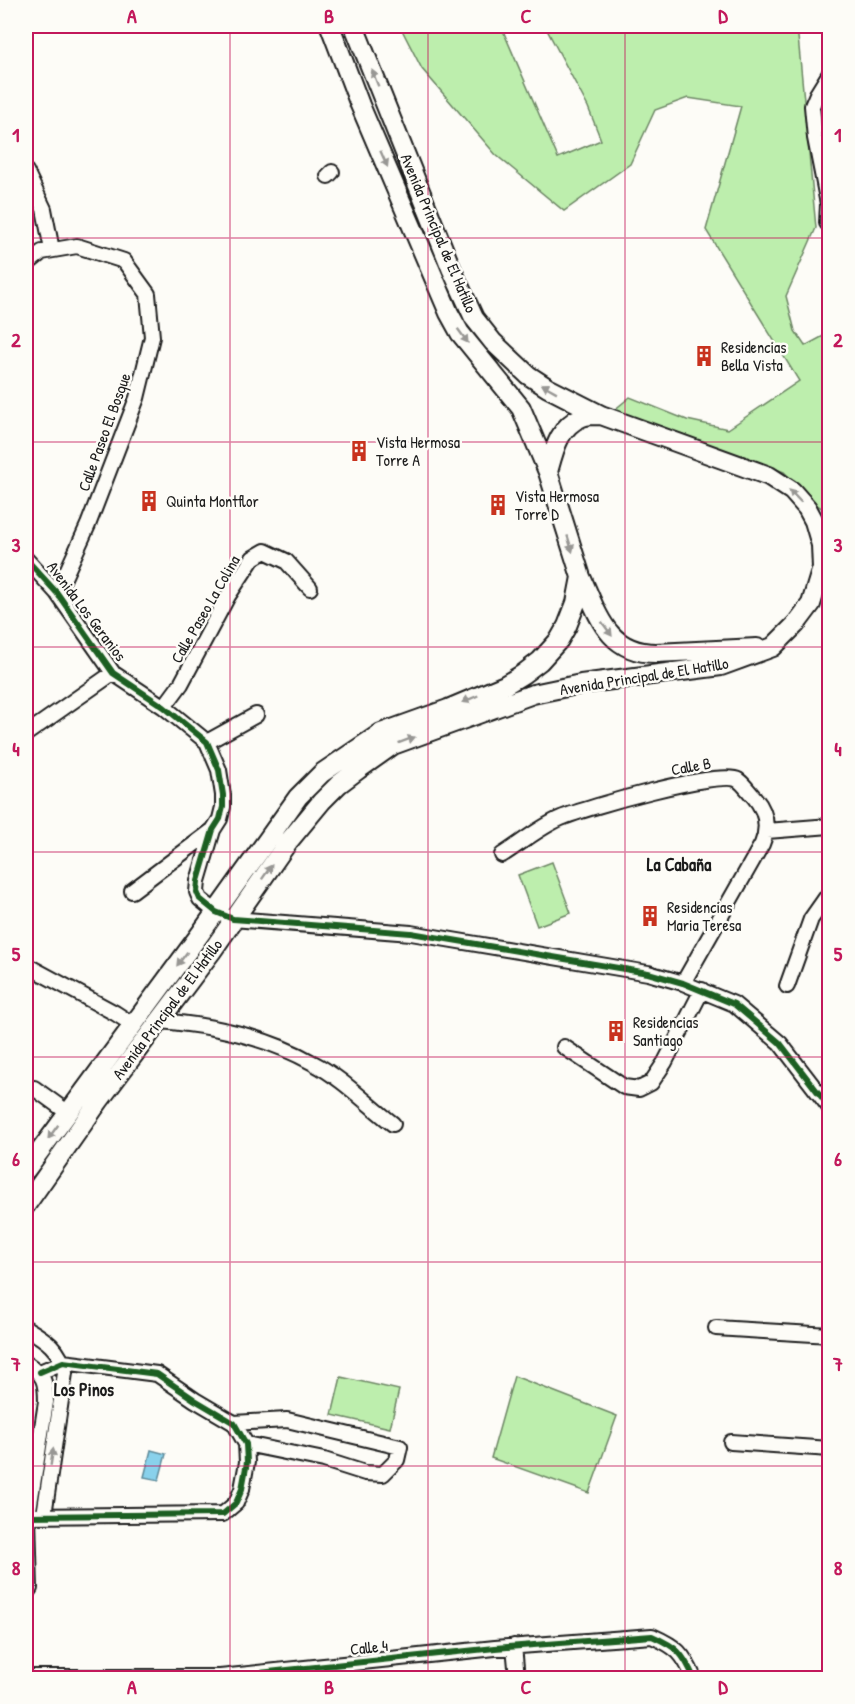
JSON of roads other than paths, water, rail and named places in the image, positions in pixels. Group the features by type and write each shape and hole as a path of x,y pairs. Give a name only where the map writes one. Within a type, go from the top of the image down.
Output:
{"main road":[{"name":"Avenida Principal de El Hatillo","path":"26,1205 159,1021 298,797 322,773 381,733 448,709 505,685 523,674 540,661 559,640 576,603 581,577 548,472 521,408 460,333 449,313 360,105 330,26"},
{"name":"Avenida Principal de El Hatillo","path":"26,1170 132,1024 339,784 393,745 533,694 581,684 721,666 773,647 796,624 823,585 822,568 825,546 807,508 792,491 769,476 601,415 528,375 493,342 474,318 451,268 354,26"},
{"path":"548,472 556,443 564,430 582,416 601,415"},
{"path":"581,577 603,626 619,643 630,649 643,653 656,653 773,647"}],"street":[{"path":"827,223 828,204 814,138 812,106 830,73"},
{"path":"26,171 44,209 52,250 42,252 26,265"},
{"name":"Calle Paseo El Bosque","path":"52,250 77,246 124,261 148,294 152,337 137,398 88,525 57,593"},
{"name":"Calle Paseo La Colina","path":"164,707 181,684 216,616 253,558 265,551 286,561 310,588"},
{"name":"Avenida Los Geranios","path":"26,558 57,593 113,673 164,707 207,742 219,770 223,795 220,819 213,830 197,886 200,899 225,915"},
{"path":"26,734 113,673"},
{"path":"207,742 256,715"},
{"name":"Calle B","path":"502,855 560,819 674,785 720,777 738,780 759,803 767,831"},
{"path":"683,983 762,844 767,831 830,826"},
{"path":"132,891 213,830"},
{"path":"787,986 811,919 830,892"},
{"path":"225,915 411,933 648,973 683,983 734,1004 780,1043 830,1108"},
{"path":"26,965 132,1024"},
{"path":"564,1047 624,1087 639,1089 651,1083 665,1062 702,990"},
{"path":"159,1021 228,1030 267,1041 314,1063 393,1124"},
{"path":"33,1088 67,1112"},
{"path":"26,1328 57,1351 63,1362 65,1373 44,1515"},
{"path":"716,1328 830,1335"},
{"path":"27,1516 223,1514 236,1503 242,1489 247,1462 246,1444 234,1423 157,1374 63,1362 40,1372"},
{"path":"26,1364 40,1372 46,1385 46,1402 27,1516 30,1588 26,1593"},
{"path":"234,1423 287,1420 400,1447 397,1460 383,1474 365,1473 324,1460 246,1444"},
{"path":"731,1442 830,1449"},
{"name":"Calle 4","path":"26,1677 221,1678 514,1646 652,1636 672,1645 684,1659 694,1678"},
{"path":"514,1646 517,1678"}],"water":[{"path":"151,1450 166,1454 159,1480 144,1477"}],"place":[{"name":"Residencias Bella Vista","path":"704,356"},
{"name":"Vista Hermosa Torre A","path":"359,451"},
{"name":"Quinta Montflor","path":"149,501"},
{"name":"Vista Hermosa Torre D","path":"498,505"},
{"name":"Residencias Maria Teresa","path":"650,916"},
{"name":"Residencias Santiago","path":"616,1031"}],"district":[{"name":"La Cabaña","path":"679,864"},
{"name":"Los Pinos","path":"84,1389"}]}
